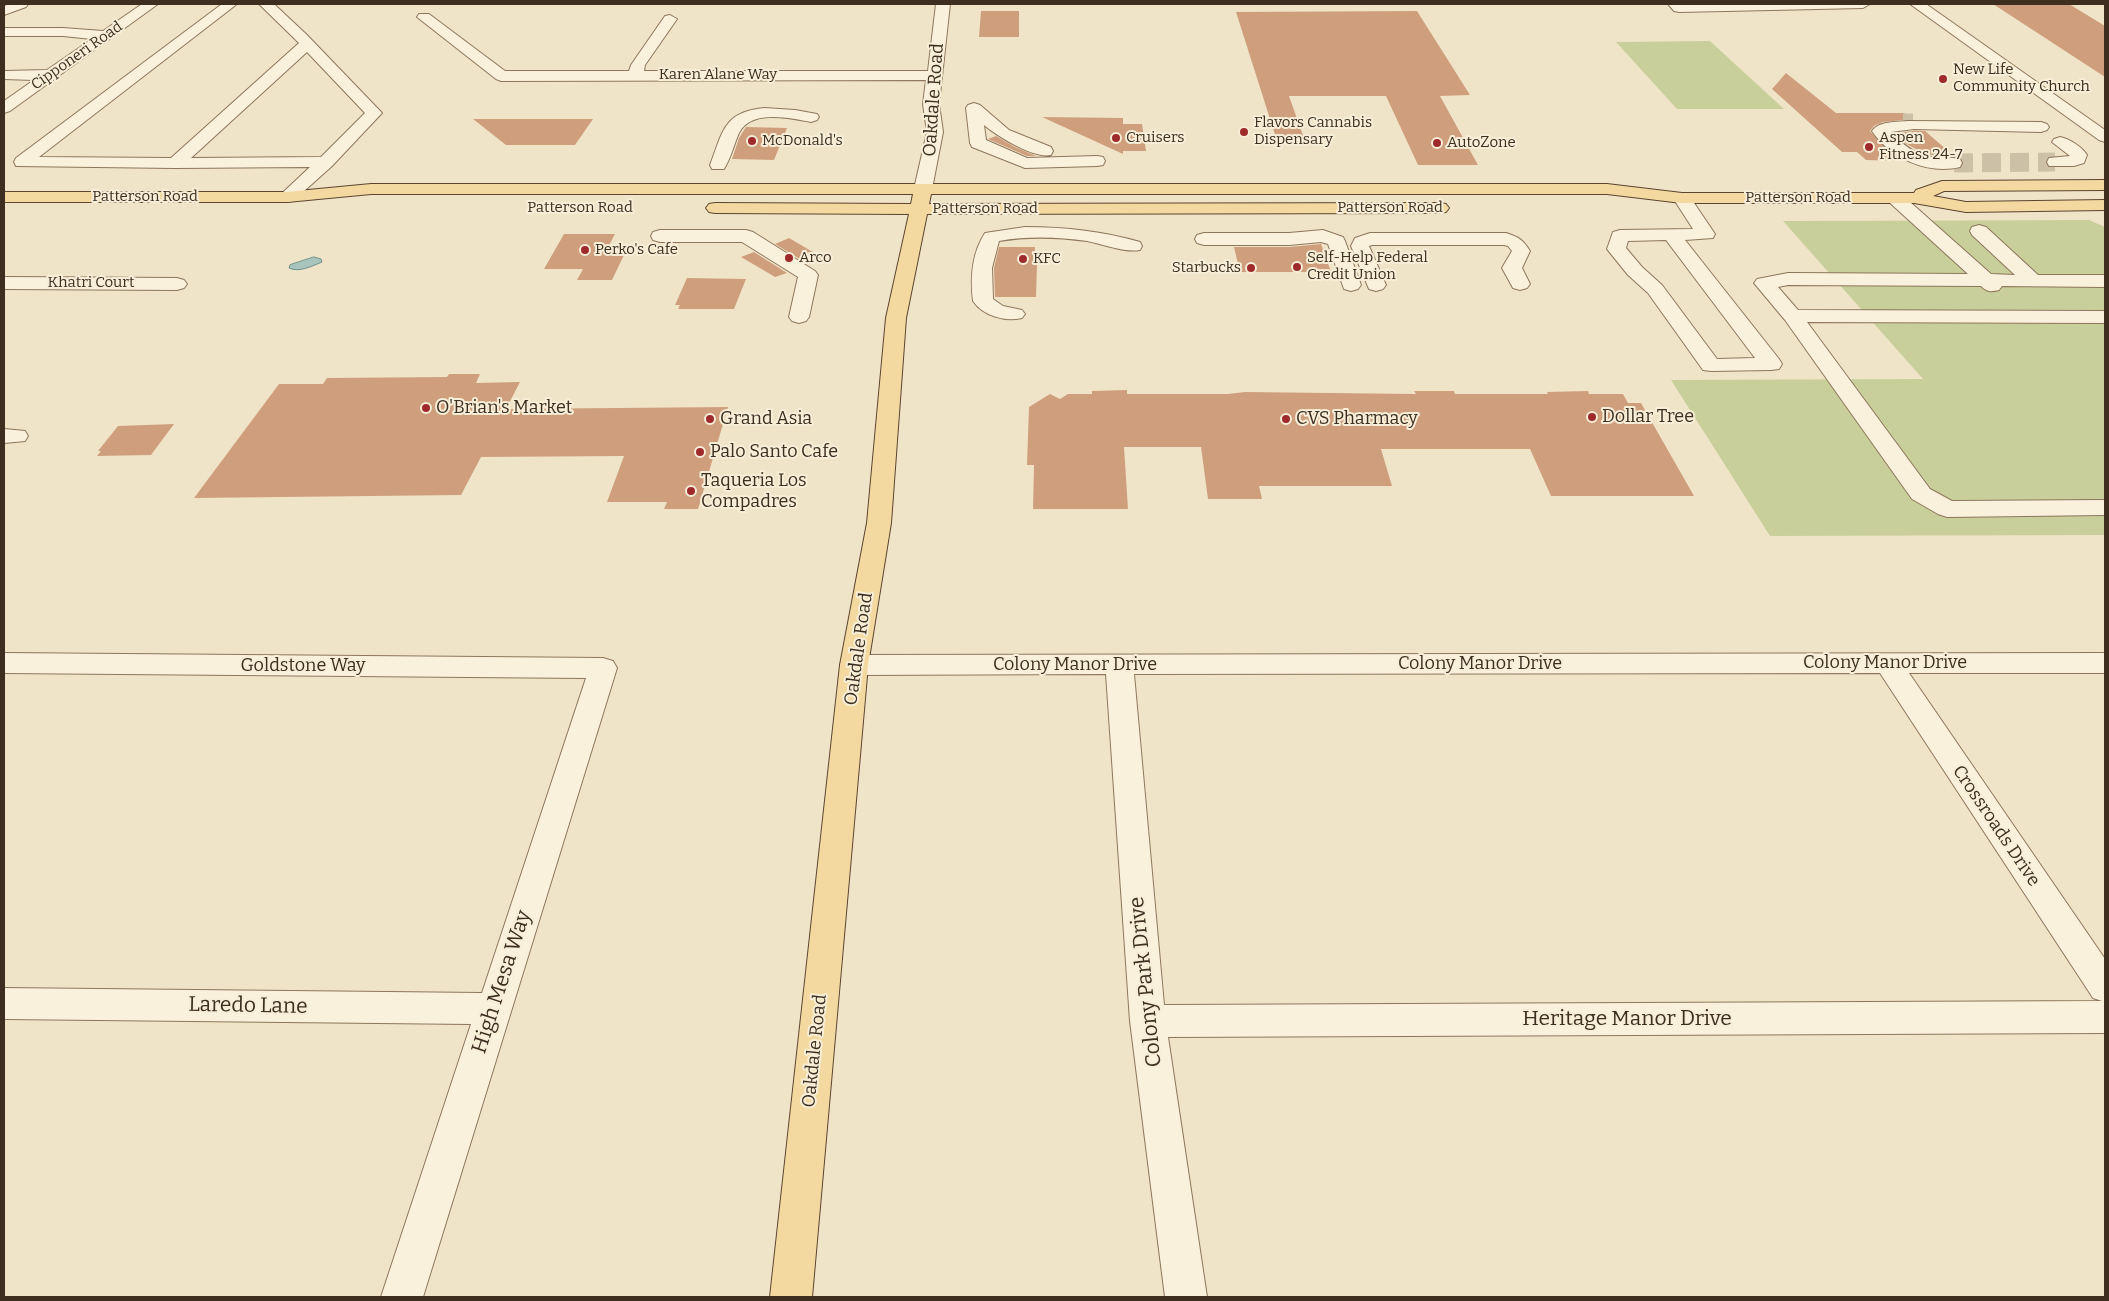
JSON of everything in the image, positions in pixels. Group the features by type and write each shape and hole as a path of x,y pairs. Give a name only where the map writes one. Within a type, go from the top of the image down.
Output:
{"main road":[{"name":"Patterson Road","path":"1904,198 1942,186 2105,185"},
{"name":"Patterson Road","path":"4,197 287,197 371,189 1460,208"},
{"name":"Patterson Road","path":"699,208 921,199 1598,189 1682,198 1904,198 1966,207 2105,204"},
{"name":"Patterson Road","path":"287,197 369,207"},
{"name":"Patterson Road","path":"1612,207 1630,207 1682,198"},
{"name":"Oakdale Road","path":"791,1297 854,665 878,523 896,318 921,199"}],"street":[{"path":"4,11 21,4"},
{"name":"Cipponeri Road","path":"4,108 106,36 145,4"},
{"path":"230,4 22,162 326,162"},
{"path":"266,4 374,113 326,162 287,197"},
{"name":"Oakdale Road","path":"921,199 935,132 931,104 943,4"},
{"path":"1677,6 1863,4"},
{"path":"1916,4 2105,137"},
{"name":"Karen Alane Way","path":"424,17 501,76 935,74"},
{"path":"636,75 638,65 670,19"},
{"path":"4,32 63,32 106,36"},
{"path":"175,163 307,44"},
{"path":"4,75 51,75"},
{"path":"974,108 996,136 1048,157 1097,161 1045,163 1025,163 978,143 974,108"},
{"path":"718,165 739,120 750,115 759,114 810,117"},
{"path":"1908,121 2040,127"},
{"path":"1954,163 1916,160 1906,154 1879,128 1908,121 1986,126"},
{"path":"2055,162 2074,162 2078,159 2079,155 2075,151 2060,142"},
{"path":"1671,235 1772,364 1711,365 1655,289 1635,271 1616,249 1620,236 1706,234 1682,198"},
{"path":"1904,198 2022,317"},
{"path":"1979,232 2032,280"},
{"path":"1015,314 997,311 983,301 984,264 987,246 992,237 1014,234 1080,235 1117,240 1133,246"},
{"path":"660,236 746,236 808,275 799,317"},
{"path":"1204,239 1330,237 1336,241 1351,285"},
{"path":"1376,285 1360,246 1362,242 1370,239 1506,239 1515,242 1521,250 1512,268 1520,284"},
{"path":"2105,281 1788,279 1764,283 1792,316 1921,494 1947,509 2105,508"},
{"name":"Khatri Court","path":"4,283 177,284"},
{"path":"1792,316 2105,317"},
{"name":"Goldstone Way","path":"4,663 603,668"},
{"name":"Colony Manor Drive","path":"854,665 2105,663"},
{"name":"Crossroads Drive","path":"1888,664 2105,988"},
{"name":"Colony Park Drive","path":"1119,665 1148,1021 1186,1297"},
{"name":"High Mesa Way","path":"402,1297 603,668"},
{"name":"Laredo Lane","path":"4,1004 493,1009"},
{"name":"Heritage Manor Drive","path":"1148,1021 2105,1017"}],"green space":[{"path":"1710,41 1784,109 1677,109 1616,42"},
{"path":"2089,220 2105,227 2105,535 1770,536 1671,380 1923,379 1783,221"}],"water":[{"path":"314,257 321,259 322,262 297,270 289,268 290,265"}],"building":[{"path":"1993,4 2069,4 2105,26 2105,77"},
{"path":"981,11 1019,11 1019,37 979,37"},
{"path":"1417,11 1470,95 1440,96 1478,165 1418,165 1386,96 1289,96 1305,141 1277,141 1236,12"},
{"path":"1786,73 1836,113 1904,113 1911,119 1883,122 1874,126 1870,131 1888,151 1904,161 1866,160 1857,152 1842,152 1772,89"},
{"name":"Cruisers","path":"1042,117 1123,118 1123,124 1142,124 1146,151 1123,151 1123,154"},
{"path":"473,119 593,119 575,145 506,145"},
{"name":"McDonald's","path":"746,127 787,128 774,160 732,159 739,138"},
{"path":"1925,131 1954,156 1932,155 1921,152 1905,143 1895,133"},
{"path":"996,136 1036,156 1027,156 988,139"},
{"path":"564,234 615,234 606,251 626,251 612,280 577,280 583,269 544,269"},
{"path":"789,238 823,258 808,264 775,244"},
{"path":"1321,244 1331,272 1240,272 1234,247 1289,247"},
{"path":"999,247 1035,247 1034,264 1037,264 1036,297 995,297 994,268"},
{"path":"754,252 787,273 775,277 741,257"},
{"path":"687,278 746,279 734,309 678,309 680,305 675,305"},
{"path":"449,374 480,374 476,383 520,382 506,409 728,407 698,509 664,509 667,502 607,502 624,456 481,457 461,495 194,498 279,384 323,384 327,378 447,377"},
{"path":"1127,390 1127,394 1228,394 1245,392 1416,394 1414,391 1454,391 1455,394 1548,394 1547,392 1588,391 1589,394 1623,394 1628,403 1641,403 1694,496 1551,496 1530,449 1381,449 1392,486 1259,486 1262,499 1208,499 1201,447 1124,447 1128,509 1033,509 1034,465 1027,465 1029,407 1050,394 1060,399 1068,394 1092,394 1092,391"},
{"path":"174,424 151,455 97,456 101,451 98,451 118,426"}],"tunnel":[{"path":"1903,121 1913,121"},
{"path":"1954,163 2055,162"}],"place":[{"name":"New Life Community Church","path":"1943,79"},
{"name":"Flavors Cannabis Dispensary","path":"1244,132"},
{"name":"Cruisers","path":"1116,138"},
{"name":"McDonald's","path":"752,141"},
{"name":"AutoZone","path":"1437,143"},
{"name":"Aspen Fitness 24-7","path":"1869,147"},
{"name":"Perko's Cafe","path":"585,250"},
{"name":"Arco","path":"789,258"},
{"name":"KFC","path":"1023,259"},
{"name":"Self-Help Federal Credit Union","path":"1297,267"},
{"name":"Starbucks","path":"1251,268"},
{"name":"O'Brian's Market","path":"426,408"},
{"name":"Dollar Tree","path":"1592,417"},
{"name":"Grand Asia","path":"710,419"},
{"name":"CVS Pharmacy","path":"1286,419"},
{"name":"Palo Santo Cafe","path":"700,452"},
{"name":"Taqueria Los Compadres","path":"691,491"}]}
